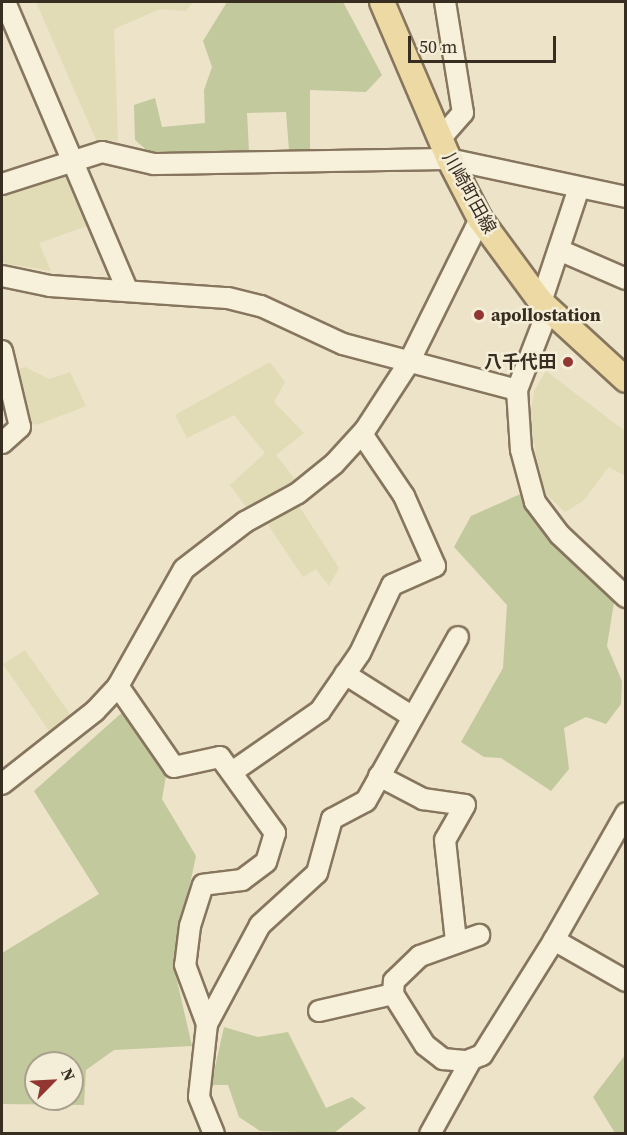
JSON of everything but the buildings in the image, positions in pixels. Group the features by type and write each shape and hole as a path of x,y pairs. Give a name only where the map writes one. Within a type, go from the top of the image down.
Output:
{"main road":[{"name":"川崎町田線","path":"382,2 444,149 480,219 544,306 626,380"}],"street":[{"path":"444,149 463,112 445,2"},
{"path":"5,6 127,289"},
{"path":"2,184 72,159 102,152 154,164 444,149 579,188 626,197"},
{"path":"579,188 517,390 520,450 535,502 560,535 626,597"},
{"path":"2,784 95,711 118,686 184,569 245,522 298,493 362,434 408,364 480,219"},
{"path":"559,250 626,279"},
{"path":"2,276 50,286 127,289 228,298 261,306 343,344 408,364 517,390"},
{"path":"2,351 20,427 2,443"},
{"path":"232,772 320,711 360,653 392,585 435,566 404,496 362,434"},
{"path":"214,1134 199,1097 207,1024 260,925 317,873 332,819 366,801 458,636"},
{"path":"345,674 413,717"},
{"path":"118,686 174,767 212,756 220,757 274,833 266,862 242,880 203,885 190,926 185,965 207,1024"},
{"path":"379,776 423,799 460,801 465,805 445,840 456,942"},
{"path":"479,935 420,956 394,981 393,994 424,1045 443,1059 471,1060 482,1055 554,940 626,813"},
{"path":"554,940 626,981"},
{"path":"319,1011 393,994"},
{"path":"430,1134 471,1060"}],"shaded area":[{"path":"36,2 193,2 186,11 160,9 114,29 118,141 96,140"},
{"path":"67,171 90,225 39,243 51,271 2,263 2,194"},
{"path":"270,362 285,382 274,402 304,433 276,455 295,479 249,511 230,485 265,453 234,415 187,438 175,415"},
{"path":"25,367 49,379 70,372 86,406 37,425 27,421 14,371"},
{"path":"546,371 625,431 625,476 609,467 583,501 565,512 547,495 539,475 530,418 534,391"},
{"path":"299,506 339,568 329,586 316,569 303,577 268,525"},
{"path":"25,650 70,714 49,731 3,664"}],"green space":[{"path":"227,2 343,2 382,75 366,92 310,90 310,151 289,150 286,112 247,113 249,151 150,153 135,140 134,105 155,98 162,127 205,123 204,90 212,67 203,41"},
{"path":"525,492 529,509 614,602 607,646 622,681 621,704 606,724 586,717 564,728 569,769 551,791 501,758 484,757 461,742 503,668 507,605 454,547 471,516"},
{"path":"126,709 167,770 162,799 196,856 173,963 192,1046 114,1050 86,1070 84,1105 84,1051 24,1051 24,1104 2,1104 2,953 99,894 34,791"},
{"path":"224,1027 258,1037 288,1032 326,1108 352,1097 366,1108 334,1133 260,1131 239,1117 228,1085 211,1085"},
{"path":"625,1055 625,1133 615,1133 593,1097"}],"place":[{"name":"apollostation","path":"479,315"},
{"name":"八千代田","path":"568,362"}]}
